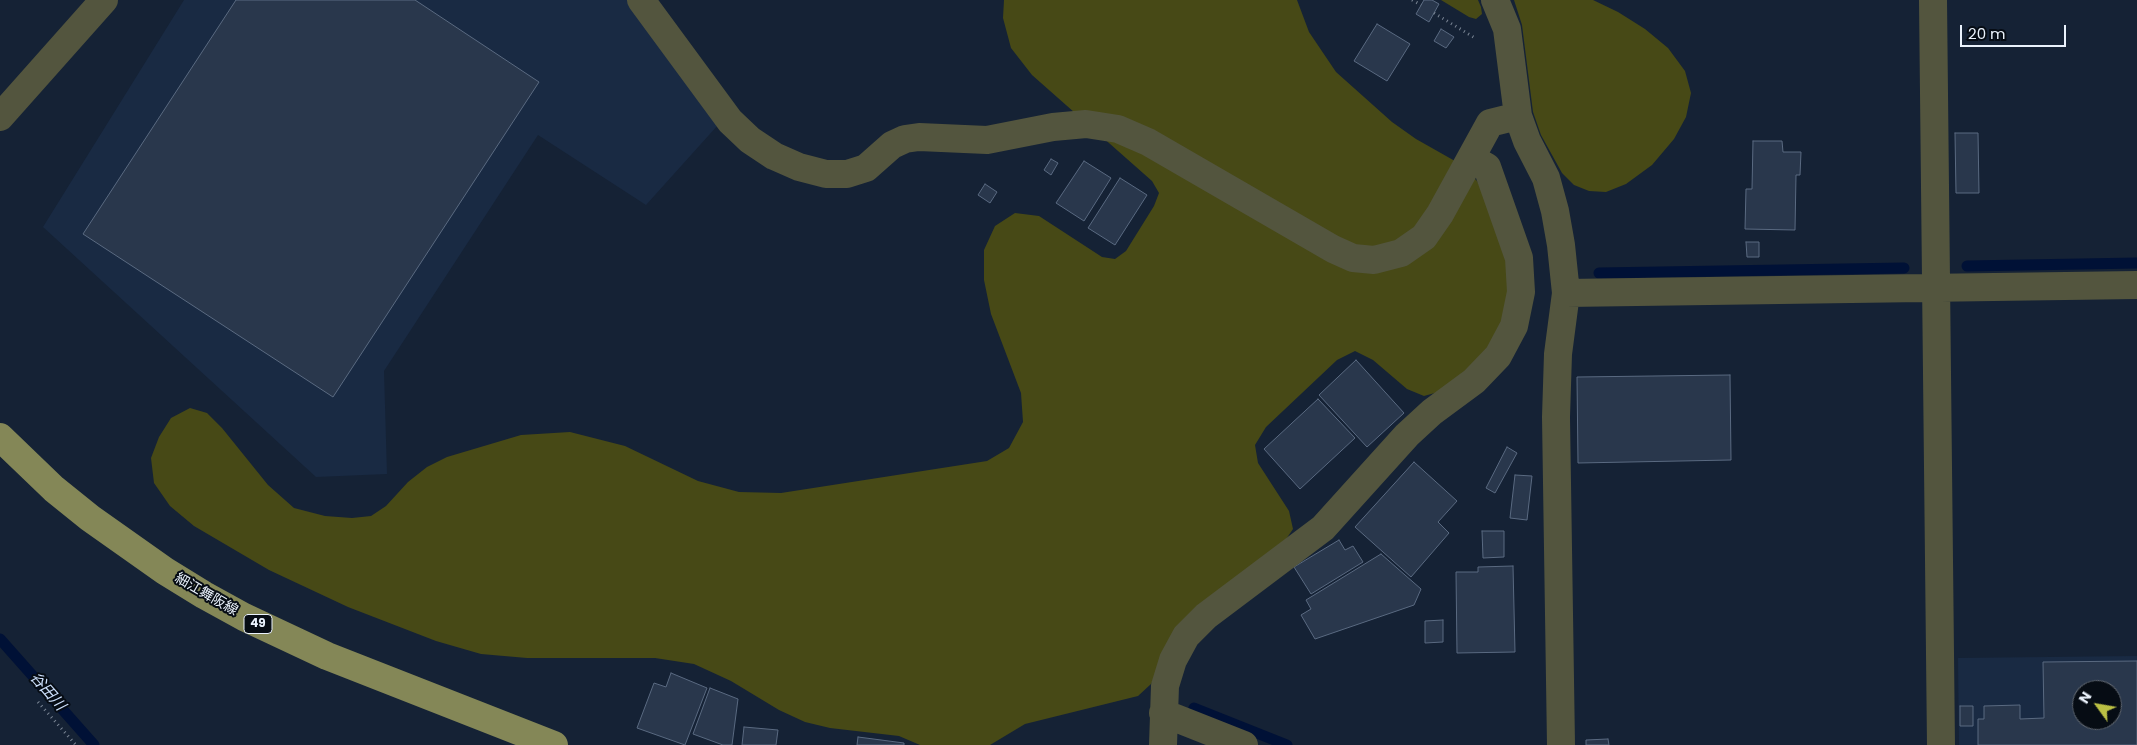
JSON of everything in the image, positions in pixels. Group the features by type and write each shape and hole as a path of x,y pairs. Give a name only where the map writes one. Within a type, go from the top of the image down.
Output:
{"main road":[{"name":"細江舞阪線","path":"0,438 54,489 90,518 165,571 204,595 244,617 327,656 554,745"}],"street":[{"path":"0,117 104,0"},
{"path":"641,0 730,122 750,140 774,156 799,167 826,174 847,174 866,168 892,145 905,139 919,137 987,140 1053,127 1086,124 1102,126 1118,129 1148,142 1333,249 1353,258 1374,260 1401,253 1424,237 1440,214 1490,123 1518,116"},
{"path":"1496,0 1507,29 1518,116 1527,141 1546,178 1561,245 1566,293 1558,354 1556,417 1561,745"},
{"path":"1933,0 1941,745"},
{"path":"1163,745 1165,686 1173,660 1186,636 1206,616 1323,528 1407,435 1432,412 1474,381 1498,356 1514,326 1522,292 1519,258 1487,166 1471,158"},
{"path":"1566,293 2137,285"},
{"path":"1163,713 1244,745"}],"path":[{"path":"1412,0 1421,6"},
{"path":"1434,13 1475,38"},
{"path":"38,702 76,745"}],"shaded area":[{"path":"184,0 628,0 718,125 646,205 538,135 384,371 387,474 316,477 43,227"},
{"path":"1004,0 1297,0 1309,32 1336,72 1392,122 1416,139 1462,165 1477,181 1487,199 1508,260 1511,292 1504,322 1489,350 1442,391 1424,396 1407,389 1373,360 1355,351 1337,360 1266,427 1255,445 1258,463 1289,511 1293,529 1280,548 1159,669 1151,684 1138,696 1025,724 990,745 920,745 899,736 830,728 805,722 779,710 731,681 694,664 655,658 527,658 481,654 436,641 348,607 269,570 194,526 170,506 154,483 151,458 159,437 171,418 190,408 207,413 222,428 268,485 294,508 325,516 352,518 371,516 386,506 408,482 427,467 447,457 521,435 570,432 625,446 698,481 739,492 781,493 987,461 1009,448 1023,422 1021,393 991,314 984,280 984,250 995,226 1015,213 1039,216 1102,257 1115,259 1126,251 1154,206 1159,193 1152,181 1032,75 1011,48 1003,18"},
{"path":"1441,0 1478,0 1482,14 1476,19 1469,17"},
{"path":"1514,0 1593,0 1618,12 1645,29 1668,48 1685,71 1691,93 1686,117 1674,139 1652,165 1626,184 1606,192 1589,191 1574,185 1562,173 1541,135 1533,112 1522,25"},
{"path":"2137,656 2137,745 1959,745 1958,658"}],"building":[{"path":"236,0 415,0 539,82 333,397 83,234"},
{"path":"1424,0 1432,0 1439,4 1429,22 1416,14"},
{"path":"1377,24 1410,44 1387,81 1354,61"},
{"path":"1441,29 1454,37 1446,48 1434,41"},
{"path":"1955,133 1978,133 1979,193 1956,193"},
{"path":"1753,141 1782,141 1783,152 1801,152 1800,175 1796,175 1795,230 1745,229 1746,189 1752,189"},
{"path":"1051,159 1058,163 1051,175 1044,170"},
{"path":"1084,161 1111,178 1084,221 1056,203"},
{"path":"1120,178 1147,195 1115,245 1088,228"},
{"path":"985,184 997,192 990,203 978,195"},
{"path":"1746,242 1759,242 1759,257 1747,257"},
{"path":"1356,360 1404,413 1367,447 1319,395"},
{"path":"1730,375 1731,460 1578,463 1577,377"},
{"path":"1318,399 1355,438 1300,489 1264,449"},
{"path":"1507,447 1517,453 1495,493 1486,488"},
{"path":"1414,462 1457,501 1438,522 1449,533 1411,577 1355,527"},
{"path":"1515,475 1532,476 1527,520 1510,518"},
{"path":"1482,531 1504,531 1504,557 1483,558"},
{"path":"1339,540 1345,550 1353,546 1363,562 1311,594 1294,567"},
{"path":"1381,554 1421,589 1414,605 1315,639 1301,615 1311,609 1306,600"},
{"path":"1513,566 1515,652 1457,653 1456,572 1478,572 1478,567"},
{"path":"1443,620 1443,642 1425,643 1425,621"},
{"path":"2137,661 2137,745 1978,745 1978,719 1984,719 1984,706 2020,705 2020,719 2044,718 2043,662"},
{"path":"671,673 707,688 685,745 637,728 654,683 666,687"},
{"path":"710,688 738,699 732,745 723,745 693,734"},
{"path":"1960,706 1973,706 1973,726 1960,726"},
{"path":"744,727 778,730 776,745 742,745"},
{"path":"858,737 904,743 904,745 857,745"},
{"path":"1608,739 1609,745 1586,745 1586,740"}],"waterway":[{"path":"1967,266 2137,263"},
{"path":"1599,273 1904,268"},
{"name":"谷田川","path":"0,639 94,745"},
{"path":"1194,708 1287,745"}]}
